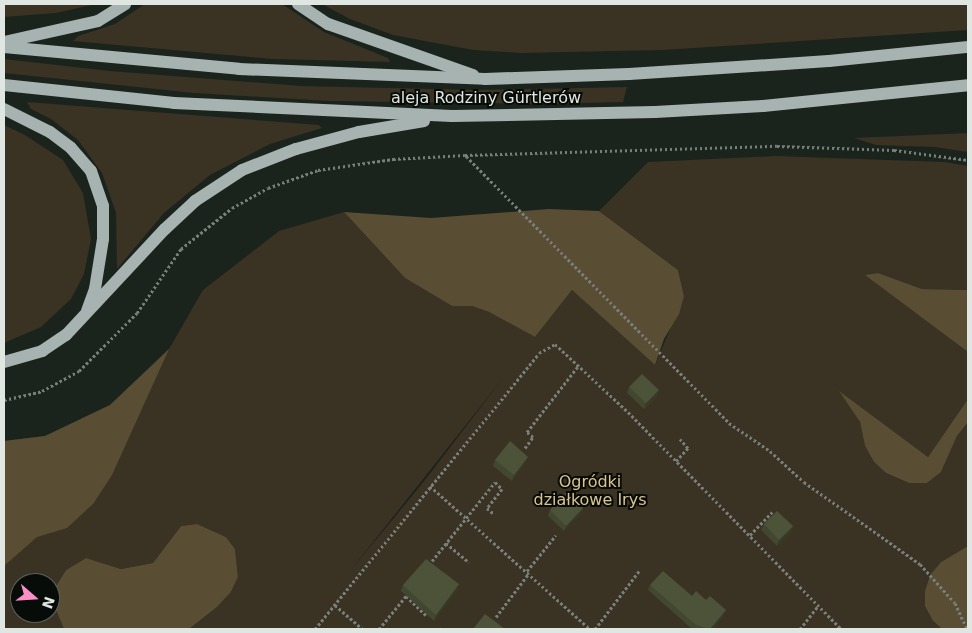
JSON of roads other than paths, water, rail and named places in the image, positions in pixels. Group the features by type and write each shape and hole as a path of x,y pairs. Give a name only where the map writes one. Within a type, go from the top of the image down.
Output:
{"main road":[{"path":"4,42 98,21 125,4"},
{"path":"298,4 328,24 485,79"},
{"name":"aleja Rodziny Gürtlerów","path":"4,47 239,69 485,79 629,74 829,61 968,47"},
{"name":"aleja Rodziny Gürtlerów","path":"4,86 174,103 452,116 655,112 763,106 968,85"},
{"path":"4,109 50,132 71,148 91,171 103,206 103,239 95,289 85,315"},
{"path":"4,362 42,351 66,335 165,229 195,201 242,170 296,149 359,132 452,116"}],"park label":[{"name":"Ogródki działkowe Irys","path":"590,491"}]}
